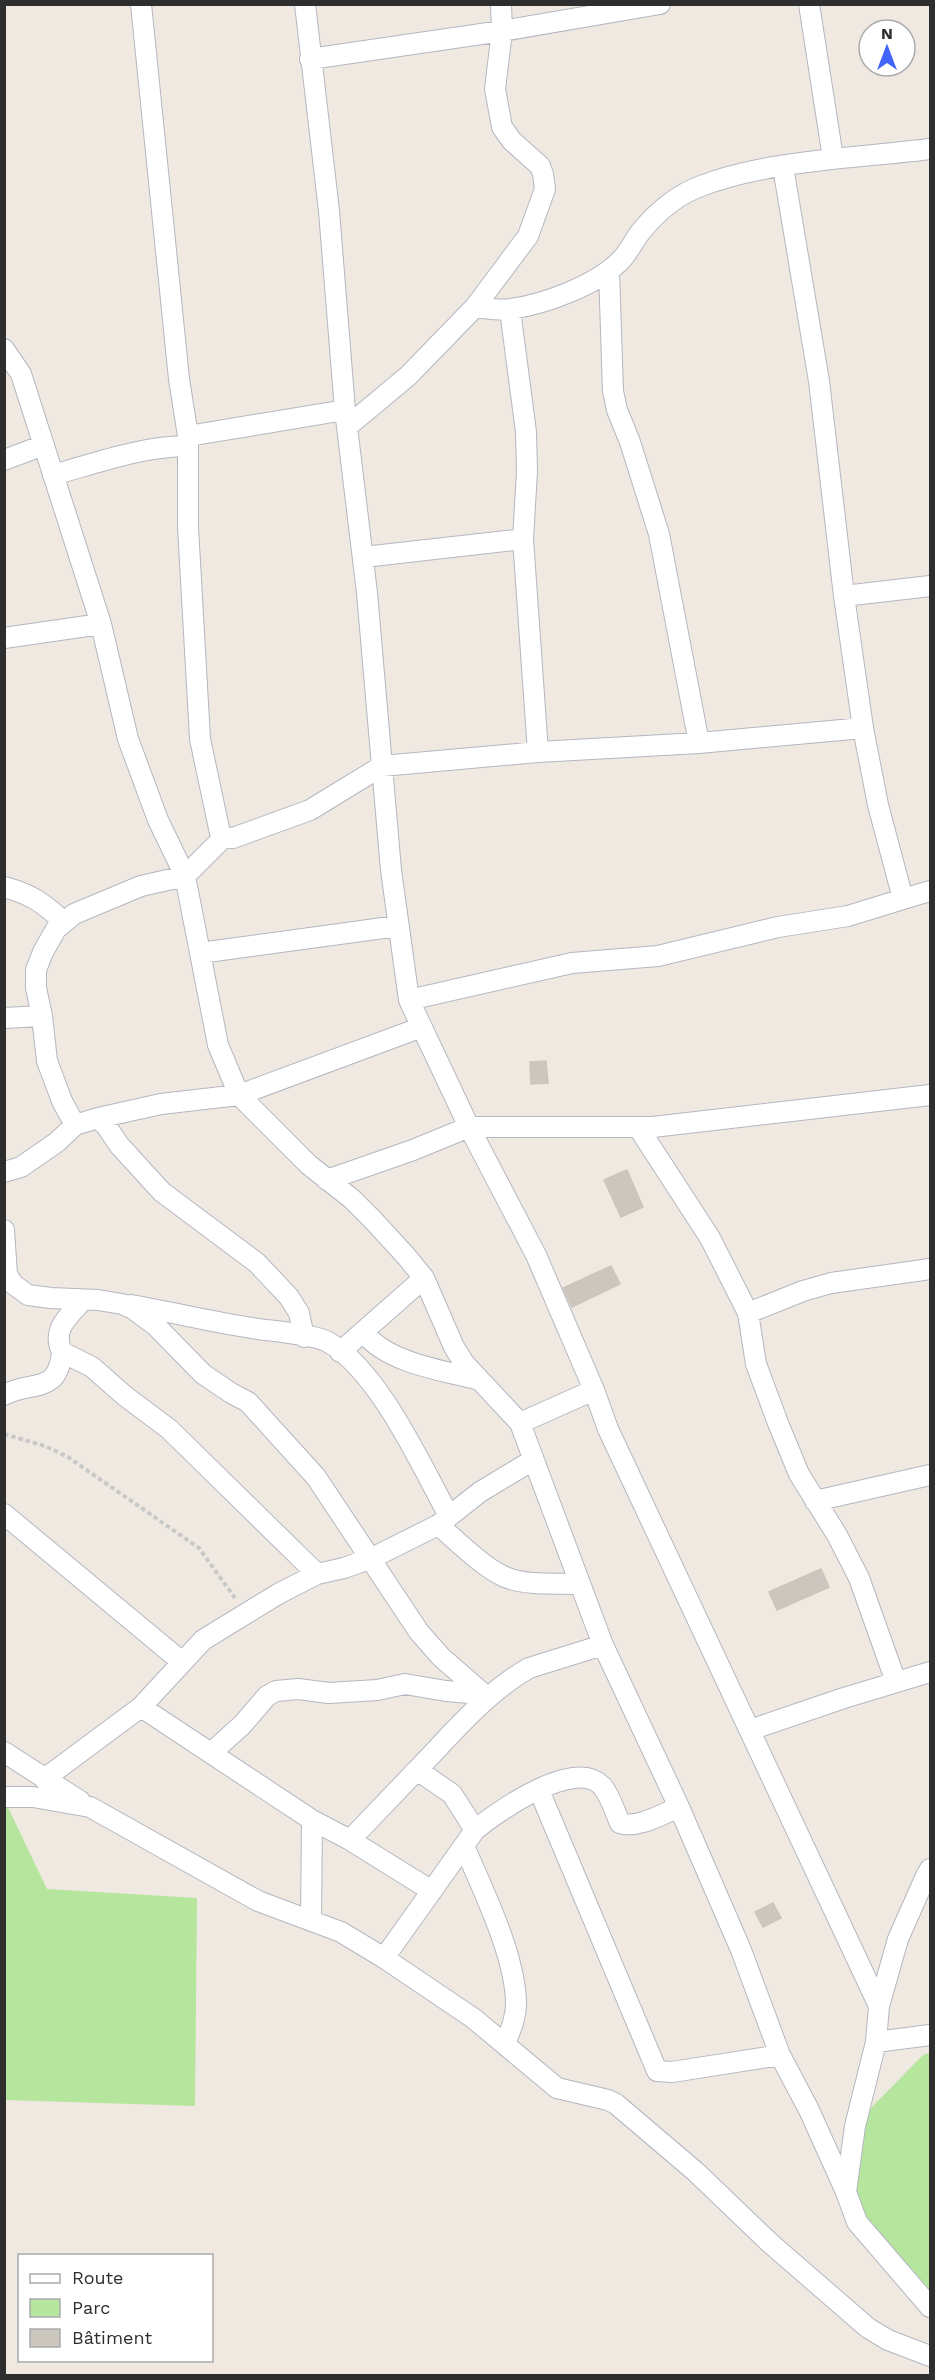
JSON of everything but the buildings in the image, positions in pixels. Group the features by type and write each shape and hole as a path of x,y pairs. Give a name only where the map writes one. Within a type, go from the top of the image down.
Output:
{"street":[{"path":"141,4 179,379 188,441 188,527 200,739 220,833 224,837 233,838 310,810 382,766 538,752 699,743 863,728"},
{"path":"305,4 329,211 347,418 364,557 391,870 409,1000 469,1127 536,1255 594,1390 608,1430 879,2006"},
{"path":"53,475 188,441 347,418 408,376 475,307 528,236 545,189 540,166 512,141 502,127 495,89 502,31 501,4"},
{"path":"310,59 502,31 660,4"},
{"path":"809,4 833,158"},
{"path":"475,307 510,310 586,286 621,261 643,228 671,201 699,186 734,175 833,158 860,158 930,149"},
{"path":"783,167 819,381 844,596 863,728 878,805 903,898"},
{"path":"609,271 613,391 617,410 630,442 659,534 699,743"},
{"path":"510,310 526,432 524,539 538,752"},
{"path":"4,349 21,374 44,445 100,624 128,739 158,820 185,876 218,1045 239,1095 309,1166 372,1219 424,1278 454,1347 476,1379 499,1399 520,1423 603,1645 679,1807 741,1950 780,2055 809,2110 857,2222 930,2307"},
{"path":"4,460 44,445"},
{"path":"364,557 524,539"},
{"path":"844,596 930,586"},
{"path":"4,638 100,624"},
{"path":"75,1125 62,1101 47,1061 36,988 36,970 56,929 74,914 141,886 185,876 224,837"},
{"path":"4,887 27,893 63,921"},
{"path":"409,1000 572,963 658,956 778,927 848,916 930,891"},
{"path":"200,953 398,926"},
{"path":"4,1018 42,1016"},
{"path":"4,1172 21,1167 57,1142 75,1125 160,1104 239,1095 422,1027"},
{"path":"327,1180 413,1150 469,1127 638,1127 774,1115 930,1095"},
{"path":"98,1118 162,1192 257,1263 289,1297 299,1313 304,1337"},
{"path":"638,1127 710,1238 748,1313 756,1364 799,1474 837,1535 859,1578 896,1682"},
{"path":"4,1230 6,1276 28,1295 122,1304 327,1341 356,1365 370,1382 399,1426 444,1521 485,1564 506,1577 525,1581 580,1584"},
{"path":"748,1313 831,1282 930,1269"},
{"path":"340,1352 424,1278"},
{"path":"4,1395 53,1380 61,1366 62,1352 57,1338 63,1323 83,1300"},
{"path":"122,1304 156,1326 203,1374 248,1402 316,1477 372,1558 401,1608 419,1632 441,1657 485,1695"},
{"path":"363,1332 371,1342 391,1353 419,1364 476,1379"},
{"path":"62,1352 92,1366 125,1396 169,1429 317,1574"},
{"path":"520,1423 594,1390"},
{"path":"44,1779 141,1707 203,1640 317,1574 372,1558 444,1521 480,1492 533,1460"},
{"path":"815,1501 903,1479 930,1475"},
{"path":"4,1514 182,1662"},
{"path":"350,1840 485,1695 529,1668 603,1645"},
{"path":"750,1730 930,1672"},
{"path":"211,1753 242,1725 267,1696 287,1689 329,1693 377,1690 405,1684 485,1695"},
{"path":"141,1707 312,1820 350,1840 432,1891"},
{"path":"4,1752 90,1807 258,1901 341,1932 384,1958 473,2018 557,2088 616,2104 696,2172 770,2242 868,2328 888,2340 930,2356"},
{"path":"417,1770 452,1794 476,1830"},
{"path":"384,1958 476,1830 491,1817 539,1790 576,1777 588,1778 602,1786 620,1823 624,1824 641,1822 679,1807"},
{"path":"539,1790 657,2071 662,2073 682,2071 780,2055"},
{"path":"4,1797 33,1797 90,1807"},
{"path":"311,1921 312,1820"},
{"path":"464,1846 487,1901 513,1976 516,2005 513,2024 505,2044"},
{"path":"846,2192 855,2126 876,2042 879,2006 898,1939 930,1869"},
{"path":"876,2042 930,2035"}],"path":[{"path":"4,1434 45,1446 68,1457 199,1548 246,1614"}],"green space":[{"path":"4,1799 47,1889 197,1898 195,2106 5,2100"},
{"path":"930,2053 930,2314 871,2239 850,2171 860,2119 923,2055"}]}
